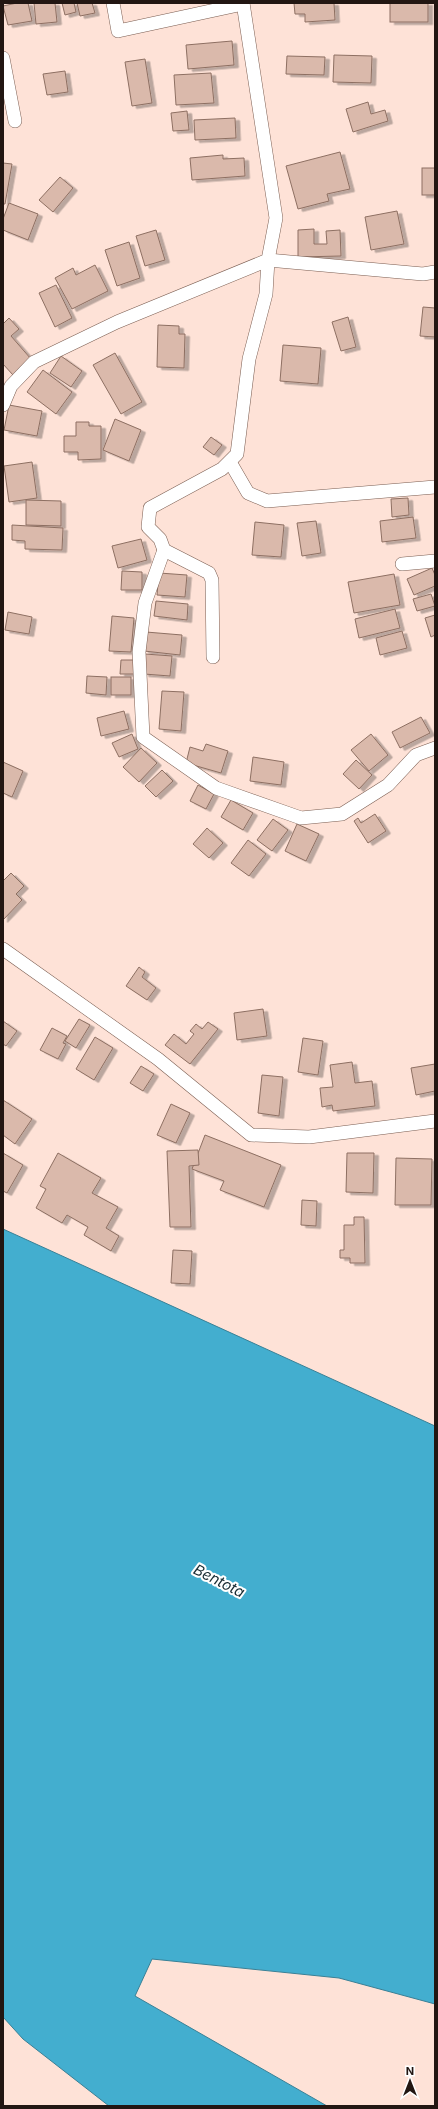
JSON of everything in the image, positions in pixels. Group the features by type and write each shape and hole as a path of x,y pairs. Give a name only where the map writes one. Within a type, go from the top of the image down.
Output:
{"street":[{"path":"114,3 118,31 243,4 276,218 268,260 266,294 249,359 238,454 222,469 150,508 148,527 160,539 164,550 145,603 139,652 143,736 216,788 301,818 342,814 388,785 416,755 435,748"},
{"path":"3,58 15,121"},
{"path":"3,405 11,386 34,362 117,322 268,260 423,274 435,272"},
{"path":"230,462 248,493 267,501 435,488"},
{"path":"164,550 209,573 212,580 213,657"},
{"path":"402,564 435,561"},
{"path":"3,949 158,1059 252,1135 309,1137 435,1121"}],"water":[{"name":"Bentota","path":"3,1229 435,1426 435,2004 339,1978 152,1959 135,1996 327,2106 109,2106 23,2039 3,2017"}],"building":[{"path":"17,3 28,3 32,21 8,25 3,6"},
{"path":"34,3 55,3 57,22 36,24"},
{"path":"62,3 74,3 76,12 65,15"},
{"path":"77,3 92,3 95,13 80,16"},
{"path":"294,3 334,3 335,20 305,22 305,14 295,14"},
{"path":"390,3 428,3 428,22 390,22"},
{"path":"232,41 234,65 188,69 186,45"},
{"path":"334,55 372,56 371,83 333,82"},
{"path":"287,56 325,57 324,75 286,74"},
{"path":"145,59 152,103 132,106 125,62"},
{"path":"65,71 68,92 47,95 43,74"},
{"path":"211,73 214,103 176,105 174,75"},
{"path":"368,102 371,114 385,110 388,121 353,132 346,109"},
{"path":"187,111 189,130 173,131 171,113"},
{"path":"235,118 236,138 195,140 194,120"},
{"path":"340,152 350,189 327,194 329,201 298,209 286,166"},
{"path":"223,155 223,159 244,158 245,176 192,180 190,158"},
{"path":"3,163 12,164 5,204 3,204"},
{"path":"422,168 435,168 435,195 422,195"},
{"path":"60,177 73,188 53,212 39,200"},
{"path":"9,203 38,214 28,240 3,230 3,219"},
{"path":"397,211 404,244 371,250 365,217"},
{"path":"314,229 314,244 327,244 326,231 340,230 341,256 298,257 298,230"},
{"path":"156,230 165,260 145,266 136,236"},
{"path":"129,242 140,278 117,286 105,250"},
{"path":"95,265 108,291 72,309 55,278 73,268 76,275"},
{"path":"56,285 72,318 55,327 39,293"},
{"path":"423,307 435,308 435,337 420,336"},
{"path":"348,317 356,347 341,351 332,322"},
{"path":"9,318 19,329 11,336 31,359 13,375 3,364 3,324"},
{"path":"158,325 179,326 179,334 185,334 184,368 157,367"},
{"path":"283,345 321,348 318,384 280,381"},
{"path":"115,353 142,402 121,414 93,365"},
{"path":"61,356 82,371 71,387 50,373"},
{"path":"43,370 72,392 56,414 27,392"},
{"path":"9,405 42,411 37,436 4,430"},
{"path":"115,419 141,430 129,461 103,450"},
{"path":"76,422 89,422 89,426 101,426 101,459 78,460 78,452 64,452 64,436 76,436"},
{"path":"211,437 222,445 214,455 203,447"},
{"path":"32,462 37,498 9,502 4,466"},
{"path":"408,498 409,515 392,517 391,499"},
{"path":"26,500 61,501 61,526 26,525"},
{"path":"413,517 416,538 382,542 380,521"},
{"path":"316,521 321,553 302,556 297,523"},
{"path":"255,522 284,525 281,557 252,555"},
{"path":"12,525 63,528 62,550 25,549 25,541 12,540"},
{"path":"141,539 147,560 118,568 112,546"},
{"path":"432,568 435,575 435,586 414,595 407,579"},
{"path":"122,571 142,572 142,590 121,590"},
{"path":"159,573 187,575 185,597 157,595"},
{"path":"394,574 400,605 354,613 348,582"},
{"path":"431,594 435,606 417,611 413,599"},
{"path":"156,601 188,604 187,620 154,616"},
{"path":"395,609 400,628 359,638 355,619"},
{"path":"8,612 32,617 29,634 5,630"},
{"path":"435,615 435,635 431,637 425,618"},
{"path":"112,616 134,618 131,652 109,651"},
{"path":"402,631 407,648 380,655 376,638"},
{"path":"146,632 182,635 180,655 144,651"},
{"path":"145,654 172,656 170,676 144,674"},
{"path":"121,660 135,660 134,674 120,674"},
{"path":"87,676 107,677 106,695 86,693"},
{"path":"111,677 131,677 131,695 111,695"},
{"path":"162,691 184,692 181,731 159,729"},
{"path":"124,711 129,729 101,736 97,718"},
{"path":"421,717 430,733 400,748 392,732"},
{"path":"132,734 138,749 119,757 112,743"},
{"path":"371,734 388,755 369,771 351,750"},
{"path":"206,744 228,751 221,773 186,763 190,747 203,751"},
{"path":"141,748 157,763 139,782 123,767"},
{"path":"253,757 284,762 281,785 250,781"},
{"path":"356,760 372,775 359,789 343,774"},
{"path":"3,762 23,771 12,797 3,793"},
{"path":"162,770 173,781 156,797 145,786"},
{"path":"198,785 214,794 206,809 190,801"},
{"path":"231,800 253,813 243,830 221,817"},
{"path":"375,814 386,831 368,843 354,821 358,818 361,823"},
{"path":"273,819 288,830 272,851 257,840"},
{"path":"297,824 319,834 306,861 285,851"},
{"path":"207,828 223,843 209,858 193,844"},
{"path":"248,840 266,854 249,876 231,863"},
{"path":"11,873 24,886 16,894 22,900 3,920 3,881"},
{"path":"139,967 145,972 142,977 156,988 147,1000 126,986"},
{"path":"263,1009 267,1036 237,1040 234,1013"},
{"path":"79,1019 90,1025 76,1048 65,1041"},
{"path":"3,1021 17,1031 6,1046 3,1044"},
{"path":"208,1022 218,1029 190,1064 165,1045 174,1034 186,1044 194,1034 190,1031 196,1024 202,1029"},
{"path":"52,1028 67,1036 63,1043 66,1044 58,1059 40,1050"},
{"path":"95,1037 113,1048 94,1080 76,1069"},
{"path":"303,1038 323,1041 318,1075 298,1072"},
{"path":"352,1062 355,1083 372,1081 375,1106 333,1111 332,1105 322,1107 320,1088 333,1087 330,1065"},
{"path":"435,1064 435,1091 416,1095 411,1068"},
{"path":"141,1066 154,1074 143,1091 130,1083"},
{"path":"262,1075 283,1077 279,1116 258,1113"},
{"path":"3,1100 32,1119 15,1144 3,1135"},
{"path":"171,1104 190,1113 176,1143 157,1135"},
{"path":"205,1135 281,1165 264,1207 220,1190 224,1181 192,1169"},
{"path":"198,1150 199,1165 189,1166 191,1227 170,1227 167,1151"},
{"path":"3,1153 23,1165 7,1193 3,1191"},
{"path":"58,1153 101,1178 92,1193 118,1207 106,1228 119,1236 111,1251 84,1235 88,1227 67,1215 62,1223 36,1208 46,1189 40,1186"},
{"path":"347,1153 374,1153 373,1193 346,1192"},
{"path":"396,1158 432,1159 431,1205 395,1205"},
{"path":"302,1200 317,1201 316,1226 301,1225"},
{"path":"354,1217 364,1217 365,1263 350,1263 350,1258 340,1258 340,1250 344,1250 344,1225 354,1225"},
{"path":"173,1250 192,1251 190,1284 171,1283"}]}
